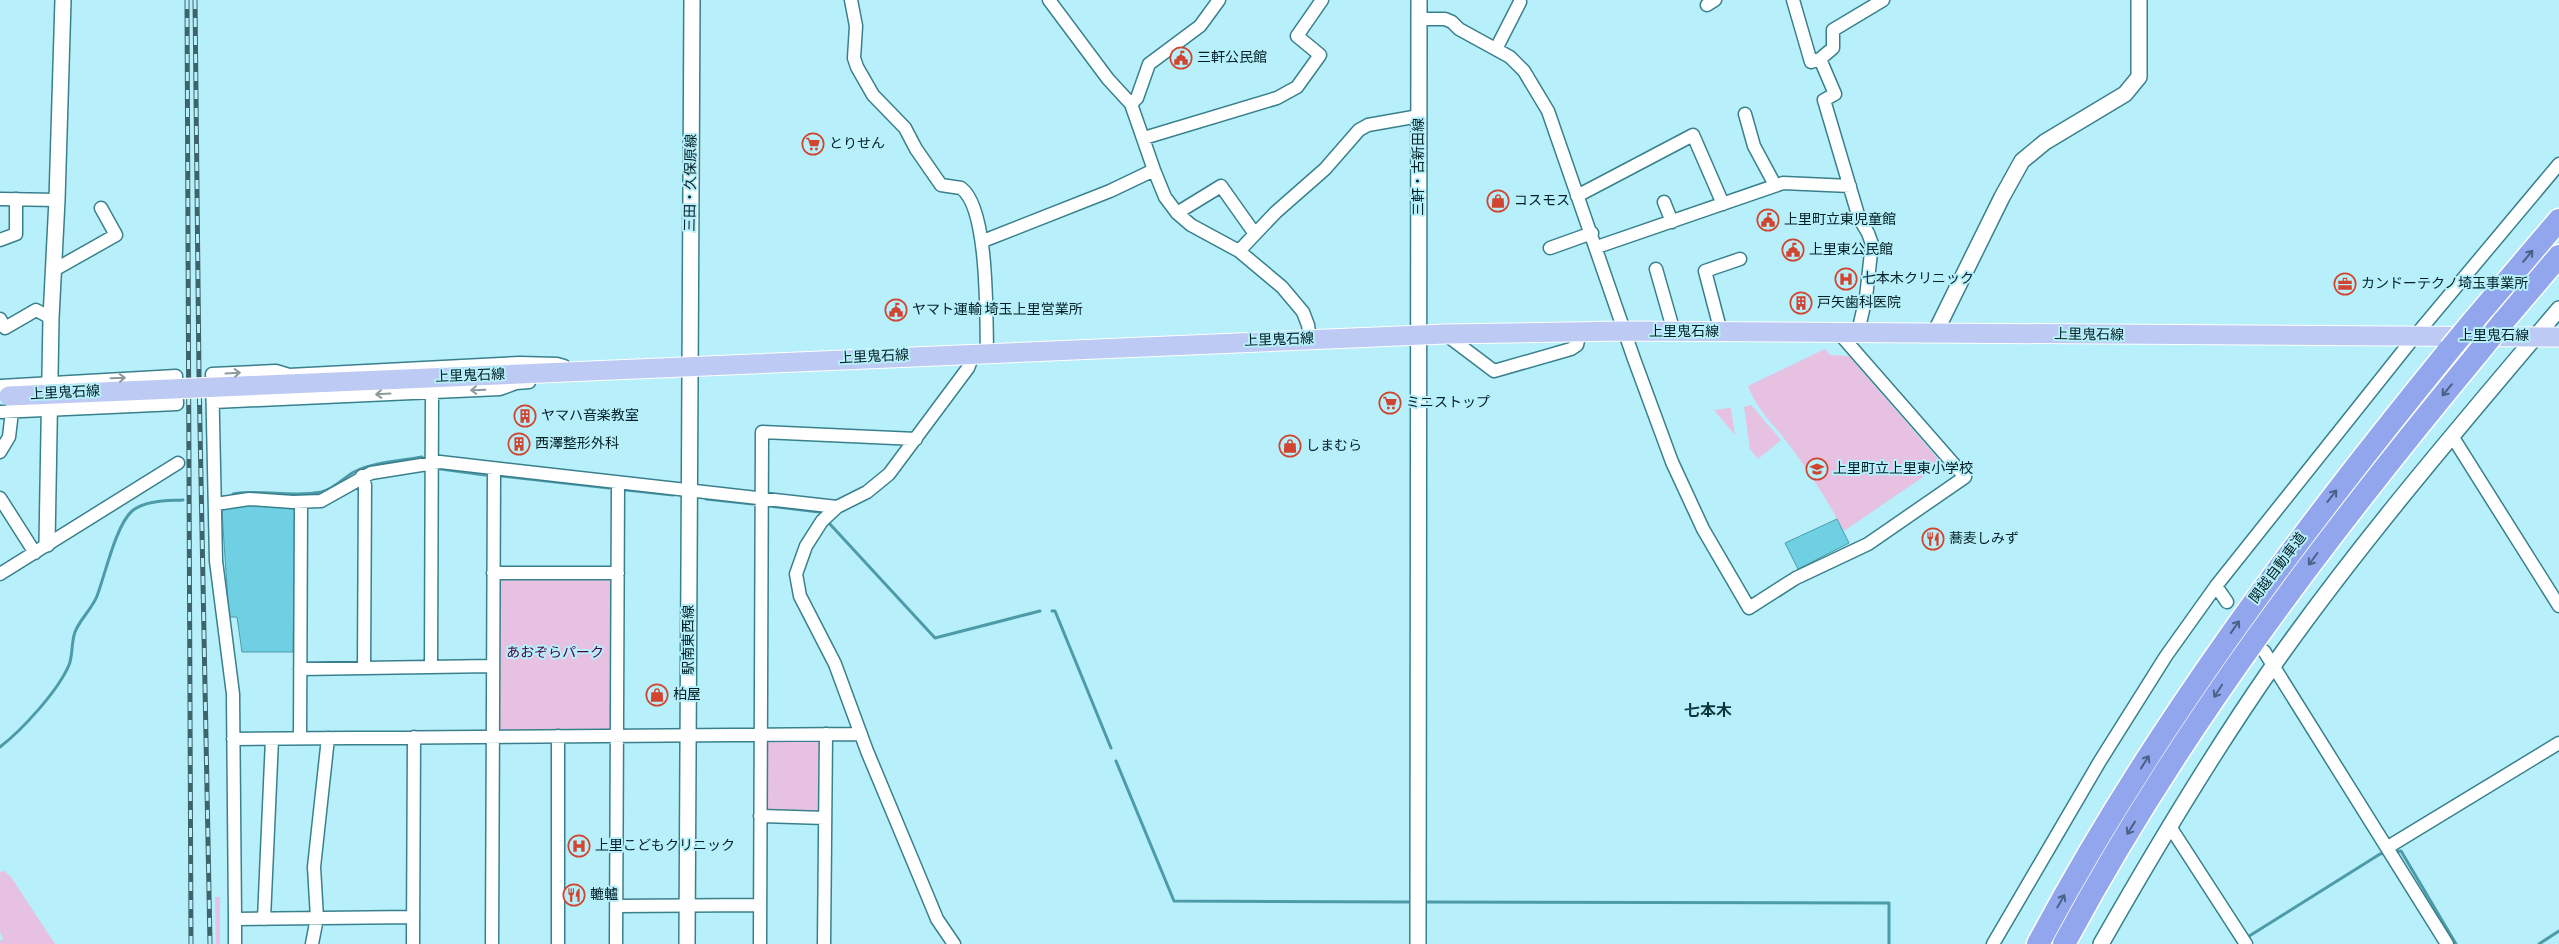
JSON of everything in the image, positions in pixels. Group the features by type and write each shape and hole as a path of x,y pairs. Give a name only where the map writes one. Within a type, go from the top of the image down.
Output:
{"highway":[{"name":"関越自動車道","path":"2038,944 2101,831 2206,667 2333,495 2474,320 2559,220"},
{"name":"関越自動車道","path":"2064,944 2154,789 2230,673 2350,510 2559,256"}],"main road":[{"name":"上里鬼石線","path":"6,398 981,352 1445,334 1624,331 2559,336"}],"street":[{"path":"41,549 50,411 51,318 57,200 63,0"},
{"name":"三田・久保原線","path":"690,366 692,0"},
{"path":"852,0 856,26 854,58 866,85 905,128 941,185 961,188 967,192 971,200 982,241 981,352 889,474 878,485 837,507 822,521 813,533 800,560 796,574 797,585 835,664 861,734 938,919 954,944"},
{"path":"1131,104 1137,98 1150,64 1200,26 1219,0"},
{"path":"1144,138 1277,98 1297,87 1320,55 1297,36 1322,0"},
{"name":"三軒・古新田線","path":"1418,944 1419,0"},
{"path":"1793,0 1811,62 1820,59 1833,48 1833,30 1883,0"},
{"path":"1936,333 1999,204 2022,162 2044,142 2125,94 2139,77 2139,0"},
{"path":"1053,2 1108,79 1131,104 1165,198 1177,213 1191,225 1239,251 1294,300 1308,325 1310,339"},
{"path":"1496,49 1520,2"},
{"path":"1419,19 1445,19 1452,22 1459,29 1496,49 1519,65 1548,111 1659,428 1690,503 1748,608 1796,578 1868,544 1965,477 1839,332"},
{"path":"1820,59 1835,94 1824,100 1859,218 1872,244 1866,297 1858,332"},
{"path":"1745,114 1754,146 1775,185"},
{"path":"1239,251 1276,212 1325,169 1359,130 1368,125 1419,116"},
{"path":"1578,196 1693,135 1723,204"},
{"path":"1993,944 2100,761 2166,656 2216,586 2415,336 2559,164"},
{"path":"982,241 1110,191 1154,170"},
{"path":"1596,247 1775,185 1793,182 1850,186"},
{"path":"1177,213 1221,186 1256,234"},
{"path":"0,199 57,200"},
{"path":"0,240 16,234 16,199"},
{"path":"1664,202 1672,222"},
{"path":"54,270 116,235 101,208"},
{"path":"1550,248 1592,233"},
{"path":"1720,332 1705,272 1740,259"},
{"path":"1656,269 1674,332"},
{"path":"2101,944 2169,825 2274,666 2383,520 2559,309"},
{"path":"0,319 5,328 36,310 51,318"},
{"path":"1445,334 1494,371 1571,349 1577,345 1580,332"},
{"path":"235,944 233,694 216,561 212,374 276,371 289,375 520,363 557,364 576,371"},
{"name":"駅南東西線","path":"687,944 690,366"},
{"path":"214,402 500,389 516,383 562,379 576,371"},
{"path":"176,376 177,404 50,411 6,398 51,383 176,376"},
{"path":"431,667 432,392"},
{"path":"0,452 10,437 6,398"},
{"path":"760,944 762,432 916,439"},
{"path":"2452,436 2559,606"},
{"path":"216,504 249,498 300,502 321,501 362,476 432,462 837,507"},
{"path":"0,574 178,464"},
{"path":"492,944 494,469"},
{"path":"362,476 365,485 364,668"},
{"path":"616,944 618,483"},
{"path":"0,498 41,549"},
{"path":"300,502 300,738"},
{"path":"493,573 618,573"},
{"path":"2216,586 2227,602"},
{"path":"2264,651 2447,944"},
{"path":"300,669 493,666"},
{"path":"824,944 826,734"},
{"path":"233,739 861,734"},
{"path":"558,736 558,944"},
{"path":"312,944 317,918 314,867 328,738"},
{"path":"413,944 414,738"},
{"path":"264,919 272,739"},
{"path":"2388,847 2559,743"},
{"path":"760,816 825,818"},
{"path":"2169,825 2246,944"},
{"path":"616,906 760,905"},
{"path":"235,918 413,917"}],"green space":[{"path":"1825,349 1830,355 1849,356 1939,460 1939,466 1844,531 1812,477 1790,446 1761,411 1748,386"},
{"path":"1751,405 1781,440 1758,459 1750,449 1744,407"},
{"path":"1731,409 1735,435 1714,410"},
{"name":"あおぞらパーク","path":"501,577 610,578 613,581 612,725 609,729 500,730 497,727 498,581"},
{"path":"818,738 821,742 821,810 817,814 764,810 764,742 768,739"},
{"path":"4,871 11,877 55,944 0,944 0,941 3,939 0,932 0,872"},
{"path":"215,897 220,897 220,944 216,944"}],"water":[{"path":"250,504 292,508 295,511 293,652 242,652 237,617 229,617 222,512 224,509"},
{"path":"1837,519 1849,543 1798,569 1785,543"}],"waterway":[{"path":"233,494 255,492 310,494 321,492 350,474 362,469 379,464 422,457"},
{"path":"441,469 485,475"},
{"path":"502,476 609,488"},
{"path":"626,490 673,495"},
{"path":"706,499 753,504"},
{"path":"0,747 19,731 39,709 64,675 69,665 75,632 97,596 116,539 126,518 137,507 143,505 183,500"},
{"path":"769,506 819,512"},
{"path":"829,523 935,638 1040,611"},
{"path":"1052,611 1055,611 1111,748"},
{"path":"1116,761 1174,901 1414,902"},
{"path":"2395,852 2401,851 2456,944"},
{"path":"2246,938 2380,854 2386,853"},
{"path":"1423,902 1889,903 1889,944"},
{"path":"2539,944 2559,931"}],"railway":[{"path":"187,0 191,944"},
{"path":"195,0 199,376 210,944"}],"place":[{"name":"三軒公民館","path":"1181,58"},
{"name":"とりせん","path":"813,144"},
{"name":"コスモス","path":"1498,201"},
{"name":"上里町立東児童館","path":"1768,220"},
{"name":"上里東公民館","path":"1793,250"},
{"name":"七本木クリニック","path":"1846,279"},
{"name":"カンドーテクノ埼玉事業所","path":"2345,284"},
{"name":"戸矢歯科医院","path":"1801,303"},
{"name":"ヤマト運輸 埼玉上里営業所","path":"896,310"},
{"name":"ミニストップ","path":"1390,403"},
{"name":"ヤマハ音楽教室","path":"525,416"},
{"name":"西澤整形外科","path":"519,444"},
{"name":"しまむら","path":"1290,446"},
{"name":"上里町立上里東小学校","path":"1817,469"},
{"name":"蕎麦しみず","path":"1933,539"},
{"name":"柏屋","path":"657,695"},
{"name":"上里こどもクリニック","path":"579,846"},
{"name":"轆轤","path":"574,895"}],"district":[{"name":"七本木","path":"1708,711"}]}
